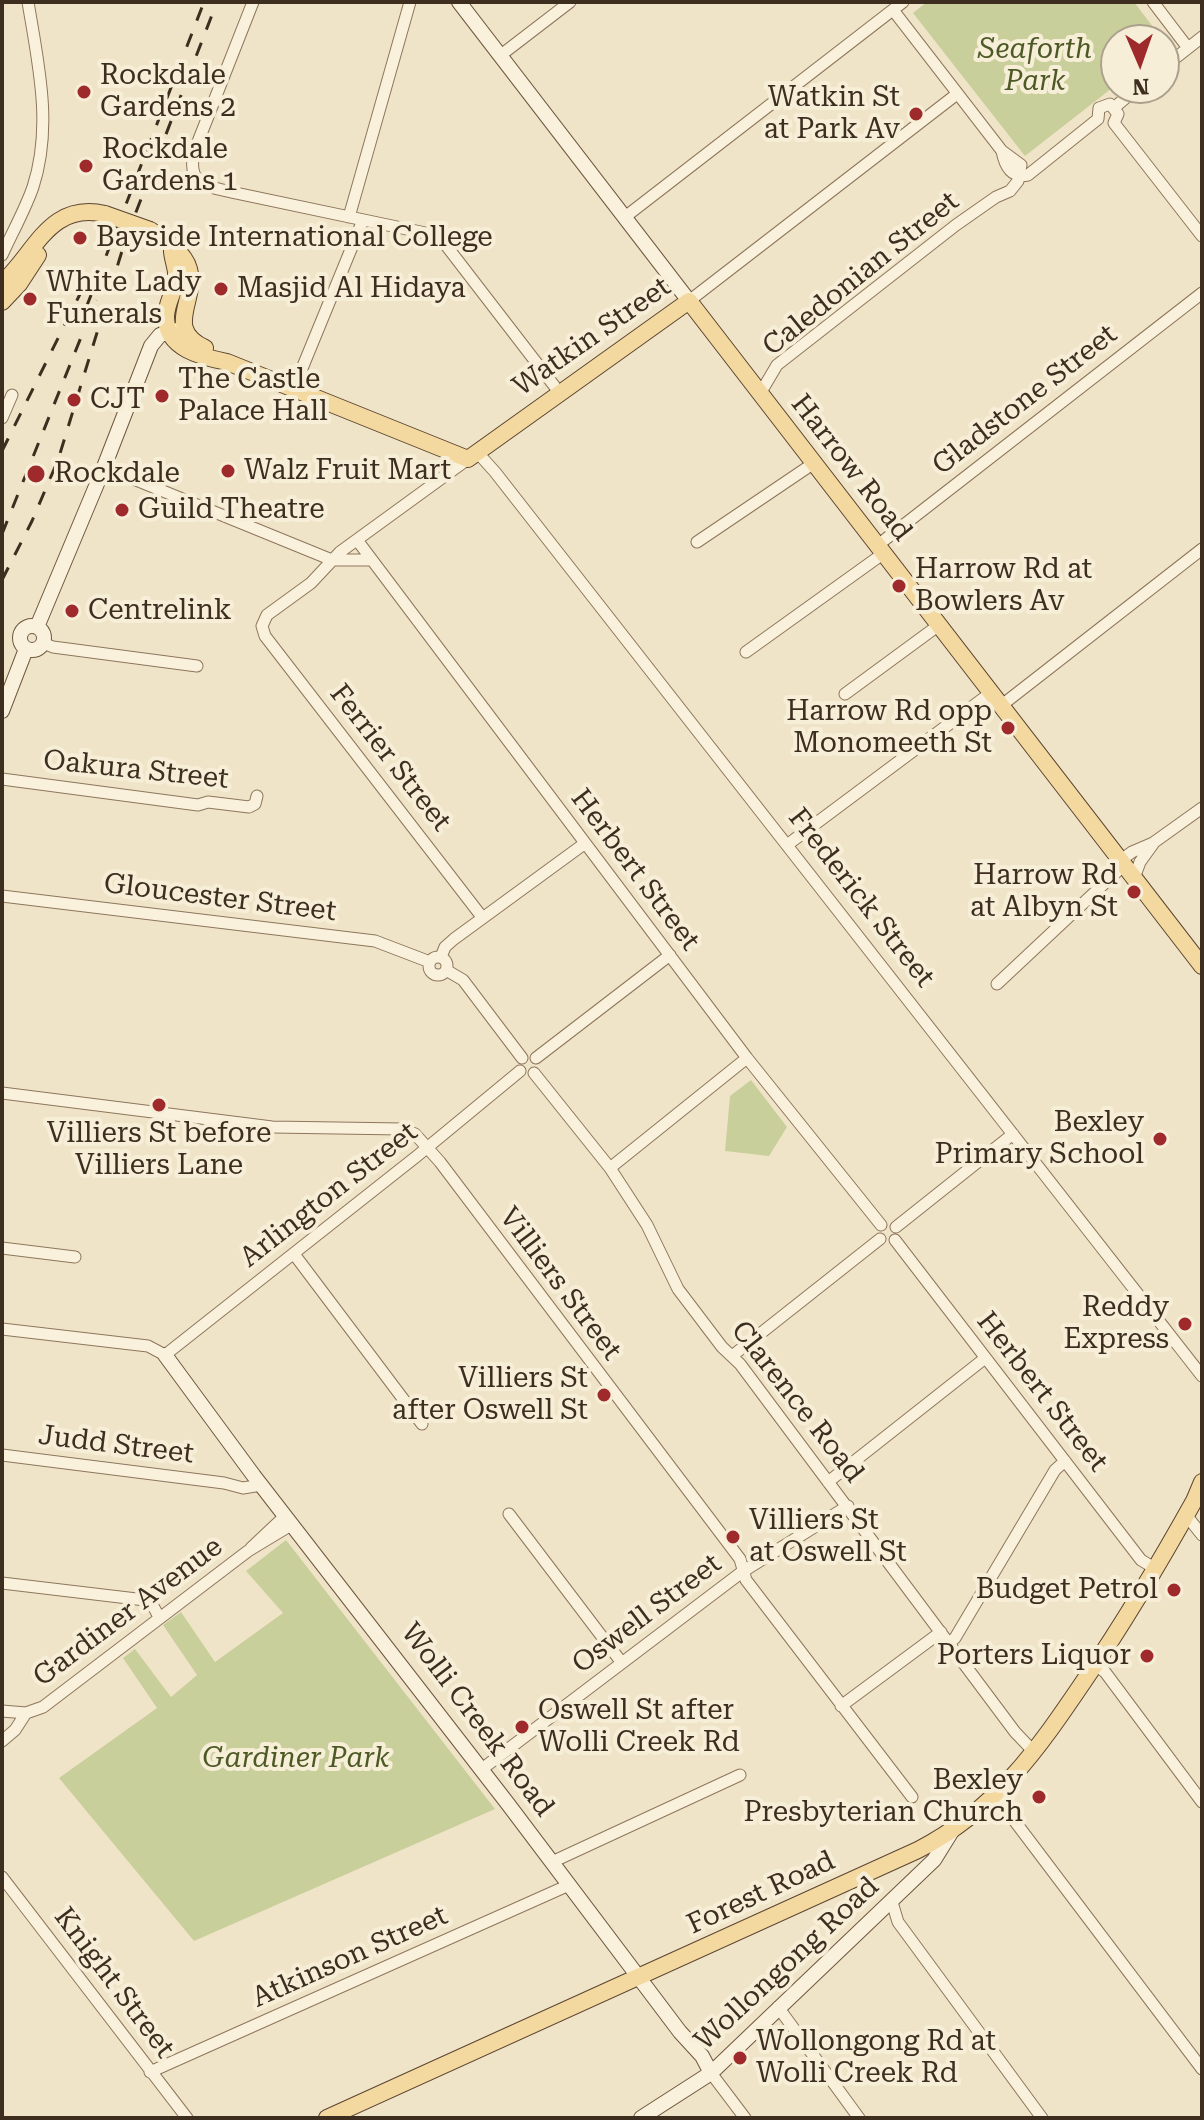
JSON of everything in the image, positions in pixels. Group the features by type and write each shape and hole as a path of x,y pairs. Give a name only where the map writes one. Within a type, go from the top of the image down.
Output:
{"main road":[{"path":"2,283 36,241 57,222 80,212 105,214 150,230 172,248 176,272 166,316 177,330"},
{"path":"2,302 26,275 57,222"},
{"name":"Watkin Street","path":"472,455 689,301"},
{"name":"Harrow Road","path":"689,301 1202,966"},
{"name":"Frederick Street","path":"177,330 179,344 191,352 227,362 472,455"},
{"name":"Forest Road","path":"327,2118 918,1850 952,1831 995,1795 1035,1753 1156,1569 1202,1482"}],"street":[{"path":"2,255 33,186 44,119 28,2"},
{"path":"253,2 194,152 194,175 204,185 430,233 440,239 559,392"},
{"name":"Harrow Road","path":"459,2 689,301"},
{"path":"501,55 570,2"},
{"path":"625,217 903,2"},
{"path":"1153,2 1188,48"},
{"path":"349,217 411,3"},
{"path":"893,10 1002,151 1004,163 1017,172"},
{"path":"1180,54 1202,37"},
{"name":"Watkin Street","path":"689,301 957,94"},
{"path":"1107,104 1115,107 1118,114 1114,123 1105,125 1098,119 1097,110 1101,106 1107,104"},
{"path":"1115,107 1118,104"},
{"name":"Caledonian Street","path":"761,392 777,365 996,197 1010,191 1017,172 1028,175 1038,170 1042,162 1098,119"},
{"path":"1114,123 1202,236"},
{"path":"294,388 363,220"},
{"name":"Gladstone Street","path":"746,652 881,549 1202,293"},
{"path":"37,627 147,354 157,337 177,330"},
{"path":"2,418 12,395"},
{"name":"Watkin Street","path":"262,626 267,615 311,583 332,560 472,455"},
{"name":"Frederick Street","path":"472,455 495,472 1202,1376"},
{"path":"697,542 814,463"},
{"path":"104,467 332,560 371,560"},
{"name":"Herbert Street","path":"357,540 747,1058 881,1225"},
{"path":"787,845 997,699 1202,549"},
{"path":"845,694 939,625"},
{"name":"Ferrier Street","path":"262,626 265,636 482,917"},
{"path":"37,627 44,635 43,643 34,650 26,649 20,635 25,628 37,627"},
{"path":"43,643 53,647 197,666"},
{"path":"2,711 26,649"},
{"name":"Oakura Street","path":"2,779 198,805 208,802 249,807 255,804 257,796"},
{"path":"1126,868 1132,852 1153,843 1202,808"},
{"path":"997,984 1126,868 1140,862 1153,843"},
{"path":"522,1058 463,980 446,970 447,965 435,960 445,947 482,917 584,844"},
{"name":"Gloucester Street","path":"2,896 375,941 435,960"},
{"path":"536,1058 670,955"},
{"path":"529,1055 536,1058 538,1066 534,1073 527,1075 520,1071 518,1064 522,1058 529,1055"},
{"path":"610,1168 747,1058"},
{"name":"Arlington Street","path":"165,1355 520,1071"},
{"name":"Clarence Road","path":"534,1073 610,1168 647,1225 678,1289 848,1506 1035,1753"},
{"name":"Villiers Street","path":"2,1093 272,1127 410,1131 428,1147 740,1559 742,1572 912,1797"},
{"path":"896,1227 1013,1134"},
{"path":"889,1223 896,1227 898,1234 895,1240 887,1243 880,1239 878,1232 881,1225 889,1223"},
{"path":"732,1356 880,1239"},
{"name":"Herbert Street","path":"895,1240 1141,1560 1156,1569"},
{"path":"2,1248 75,1257"},
{"path":"294,1254 422,1424"},
{"path":"2,1329 148,1346 165,1355"},
{"name":"Wolli Creek Road","path":"165,1355 680,2032 702,2056 745,2118"},
{"path":"828,1482 984,1359"},
{"name":"Judd Street","path":"2,1455 243,1488 258,1481"},
{"path":"949,1643 955,1638 1055,1470 1065,1461"},
{"name":"Oswell Street","path":"482,1769 742,1572 848,1506"},
{"path":"509,1514 622,1663"},
{"path":"1186,1515 1202,1535"},
{"name":"Gardiner Avenue","path":"2,1741 15,1730 26,1713 43,1707 288,1520"},
{"path":"2,1583 145,1600 152,1604 159,1617"},
{"path":"841,1706 941,1632"},
{"path":"1095,1665 1105,1672 1202,1802"},
{"path":"2,1711 26,1713"},
{"path":"552,1862 740,1775"},
{"path":"995,1795 1202,2069"},
{"name":"Wollongong Road","path":"641,2118 711,2073 934,1860 952,1831"},
{"name":"Knight Street","path":"2,1877 187,2118"},
{"name":"Atkinson Street","path":"150,2072 569,1885"},
{"path":"892,1902 898,1922 1042,2118"},
{"path":"871,1917 888,1917 898,1922"},
{"path":"778,2007 859,2118"}],"green space":[{"name":"Seaforth Park","path":"927,2 1134,2 1151,24 1100,24 1100,97 1025,156 913,13"},
{"path":"751,1080 787,1127 769,1156 725,1151 730,1096"},
{"name":"Gardiner Park","path":"286,1540 495,1809 194,1941 59,1778 157,1708 123,1658 135,1649 171,1697 197,1675 163,1625 181,1612 215,1662 283,1613 246,1571"}],"railway":[{"path":"86,308 204,2"},
{"path":"2,580 58,460 126,238 217,2"},
{"path":"2,451 84,286"},
{"path":"2,534 96,300"}],"place":[{"name":"Rockdale Gardens 2","path":"84,92"},
{"name":"Watkin St at Park Av","path":"916,114"},
{"name":"Rockdale Gardens 1","path":"86,166"},
{"name":"Bayside International College","path":"80,238"},
{"name":"Masjid Al Hidaya","path":"221,289"},
{"name":"White Lady Funerals","path":"30,299"},
{"name":"The Castle Palace Hall","path":"162,396"},
{"name":"CJT","path":"74,400"},
{"name":"Walz Fruit Mart","path":"228,471"},
{"name":"Rockdale","path":"36,474"},
{"name":"Guild Theatre","path":"122,510"},
{"name":"Harrow Rd at Bowlers Av","path":"899,586"},
{"name":"Centrelink","path":"72,611"},
{"name":"Harrow Rd opp Monomeeth St","path":"1008,728"},
{"name":"Harrow Rd at Albyn St","path":"1134,892"},
{"name":"Villiers St before Villiers Lane","path":"159,1105"},
{"name":"Bexley Primary School","path":"1160,1139"},
{"name":"Reddy Express","path":"1185,1324"},
{"name":"Villiers St after Oswell St","path":"604,1395"},
{"name":"Villiers St at Oswell St","path":"733,1537"},
{"name":"Budget Petrol","path":"1174,1590"},
{"name":"Porters Liquor","path":"1147,1656"},
{"name":"Oswell St after Wolli Creek Rd","path":"522,1727"},
{"name":"Bexley Presbyterian Church","path":"1039,1797"},
{"name":"Wollongong Rd at Wolli Creek Rd","path":"740,2058"}]}
